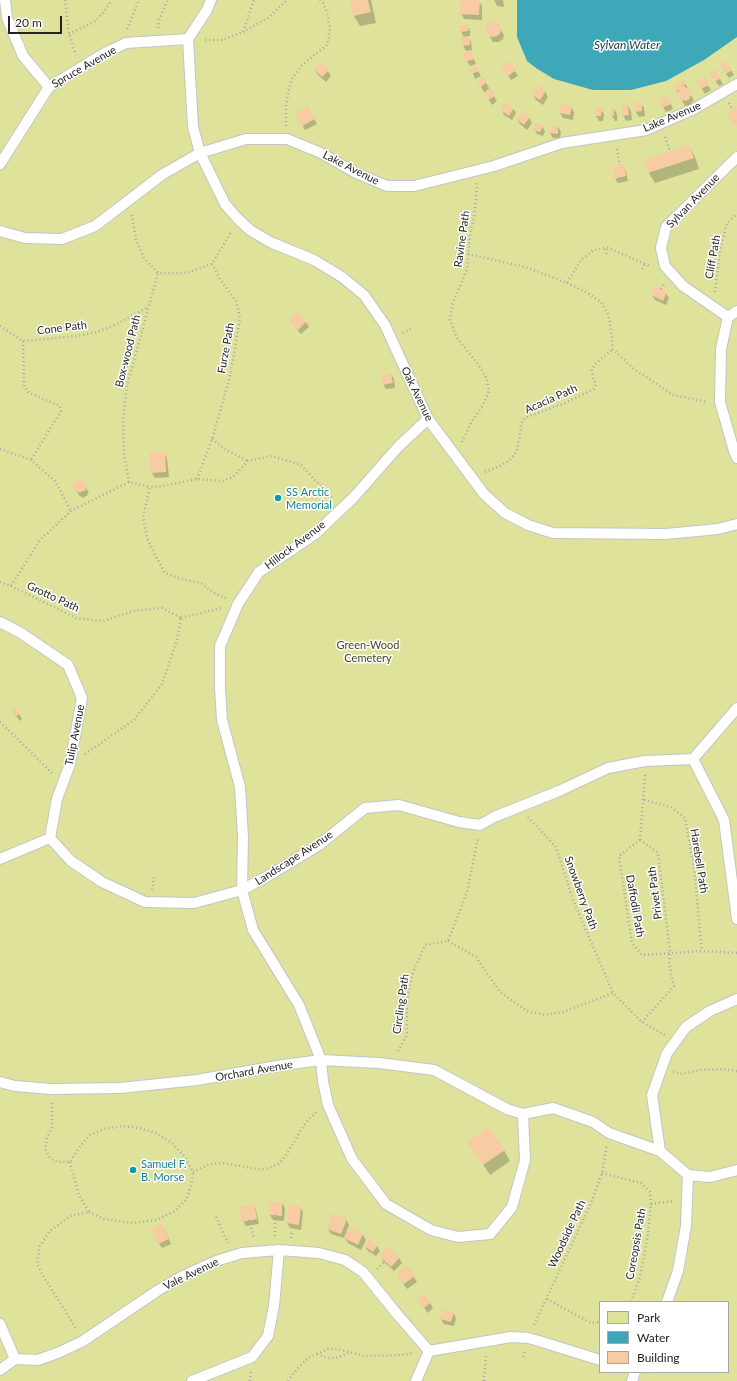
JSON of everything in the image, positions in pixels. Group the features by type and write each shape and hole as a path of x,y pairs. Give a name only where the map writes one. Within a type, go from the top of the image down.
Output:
{"lane":[{"path":"5,0 7,18 23,56 49,87"},
{"path":"188,39 212,0"},
{"name":"Spruce Avenue","path":"0,164 49,87 126,43 188,39"},
{"name":"Oak Avenue","path":"188,39 193,127 200,153 225,204 250,230 270,242 314,260 342,277 364,295 385,325 428,419 484,494 505,513 528,525 553,533 666,534 718,529 737,524"},
{"name":"Lake Avenue","path":"0,231 25,238 62,239 95,226 163,174 200,153 246,139 287,139 321,153 356,173 387,186 414,186 447,179 494,166 562,143 646,130 694,109 737,84"},
{"name":"Sylvan Avenue","path":"733,314 713,306 684,286 665,266 660,248 666,227 737,157"},
{"path":"733,314 721,349 721,404 737,458"},
{"name":"Hillock Avenue","path":"242,890 243,837 240,787 222,720 220,646 238,604 259,572 315,534 354,497 398,447 428,419"},
{"name":"Tulip Avenue","path":"0,622 21,633 68,665 82,698 70,764 57,799 50,838"},
{"path":"480,825 608,768 646,761 694,760 737,708"},
{"path":"694,760 724,820 737,919"},
{"name":"Landscape Avenue","path":"50,838 71,861 84,870 102,882 145,902 194,903 242,890 273,873 319,845 365,808 400,805 459,822 480,825"},
{"path":"0,859 50,838"},
{"path":"242,890 253,930 299,1005 321,1060 323,1082 328,1105 352,1159 386,1204 432,1230 458,1237 490,1234 512,1207 525,1160 523,1114 553,1108 593,1122 609,1133 660,1151 688,1174 710,1177 737,1170"},
{"path":"660,1151 652,1095 667,1053 686,1027 710,1011 737,999"},
{"name":"Orchard Avenue","path":"0,1082 15,1086 51,1089 120,1088 197,1080 321,1060 391,1064 434,1070 507,1109 523,1114"},
{"path":"668,1301 678,1272 686,1226 688,1174"},
{"path":"192,1381 252,1357 268,1336 274,1306 279,1250"},
{"name":"Vale Avenue","path":"15,1359 38,1360 83,1341 157,1291 181,1277 216,1261 242,1253 279,1250 319,1252 345,1260 363,1272 429,1350"},
{"path":"0,1324 15,1359 0,1370"},
{"path":"416,1381 429,1350 487,1340 528,1338 599,1360"}],"path":[{"path":"65,0 69,34 82,67"},
{"path":"69,34 94,22 103,13 112,0"},
{"path":"126,43 126,34 140,0"},
{"path":"156,40 159,20 168,0"},
{"path":"243,32 254,0"},
{"path":"188,39 223,40 243,32 268,18 288,0"},
{"path":"287,139 286,105 291,80 302,65 327,45 330,31 328,15 323,3 320,0"},
{"name":"Ravine Path","path":"455,454 471,423 483,405 489,391 487,379 478,364 457,338 450,320 452,305 467,269 470,234 474,217 477,188 474,171"},
{"path":"130,200 136,240 144,258 158,273 187,273 212,264 238,219"},
{"name":"Cliff Path","path":"713,306 720,250 727,224 737,214"},
{"path":"567,283 581,260 594,250 608,248 655,268 665,266"},
{"path":"606,249 607,256"},
{"path":"468,254 525,267 586,292 601,302 609,316 613,349 634,369 673,395 721,404"},
{"name":"Furze Path","path":"197,479 212,439 230,377 240,318 236,301 220,279 212,264"},
{"path":"642,270 645,264"},
{"name":"Box-wood Path","path":"129,482 124,454 123,419 127,386 158,273"},
{"name":"Cone Path","path":"0,326 23,341 78,336 97,332 117,324 148,307"},
{"path":"23,341 24,386 29,394 60,406 61,411 31,460"},
{"name":"Acacia Path","path":"472,477 500,466 510,460 517,450 522,421 527,417 565,403 594,389 596,384 593,378 592,370 595,364 613,349"},
{"path":"212,439 226,450 248,461"},
{"path":"0,449 31,460 54,481 71,511"},
{"path":"11,586 40,540 71,511 129,482 150,487 197,479 223,481 233,477 248,461 272,456 301,464 342,508"},
{"path":"150,487 143,517 147,538 165,573 182,579 201,583 214,593 238,604"},
{"name":"Grotto Path","path":"0,582 76,618 103,621 133,611 162,608 181,618"},
{"path":"70,764 134,720 162,684 177,640 181,618 238,604"},
{"path":"0,722 62,783"},
{"path":"640,840 646,761"},
{"name":"Harebell Path","path":"644,800 670,807 685,818 694,869 702,951"},
{"name":"Snowberry Path","path":"519,808 556,847 573,900 613,993"},
{"path":"480,825 467,892 448,941 476,957 500,992 527,1011 544,1015 563,1012 613,993 642,1022 675,1042"},
{"name":"Daffodil Path","path":"640,840 619,856 632,943 642,955 670,952"},
{"name":"Privet Path","path":"640,840 658,853 670,952 669,964 674,986 642,1022"},
{"name":"Circling Path","path":"391,1064 407,1035 407,1002 412,975 425,945 448,941"},
{"path":"670,952 702,951 737,953"},
{"path":"661,1069 680,1074 701,1070 722,1069 737,1071"},
{"path":"51,1089 52,1126 45,1148 50,1158 57,1162 70,1162"},
{"path":"193,1172 210,1164 223,1163 256,1169 266,1169 278,1164 285,1157 304,1125 318,1109 328,1105"},
{"path":"83,1341 42,1274 37,1263 40,1246 50,1231 70,1216 89,1212 104,1218 133,1223 156,1220 175,1211 186,1200 191,1186 193,1172 184,1156 172,1143 156,1133 140,1128 122,1126 104,1129 90,1135 80,1145 70,1162 79,1195 89,1212"},
{"name":"Woodside Path","path":"528,1338 591,1203 602,1173 609,1133"},
{"name":"Coreopsis Path","path":"602,1173 641,1183 650,1192 651,1204 648,1234 640,1277 631,1301"},
{"path":"651,1204 686,1199"},
{"path":"275,1215 275,1231"},
{"path":"216,1217 228,1242"},
{"path":"249,1220 253,1234"},
{"path":"546,1299 591,1323 599,1322"},
{"path":"484,1381 487,1340"},
{"path":"288,1381 309,1357 328,1349 338,1348 364,1356 402,1355 429,1350"},
{"path":"316,1353 328,1358 336,1358 350,1351"}],"green space":[{"name":"Green-Wood Cemetery","path":"0,0 737,0 737,1381 0,1381"}],"water":[{"name":"Sylvan Water","path":"517,0 737,0 737,37 704,60 666,81 631,90 593,90 554,79 527,61 517,37"}],"building":[{"path":"350,0 368,0 371,12 353,16"},
{"path":"460,0 480,0 479,15 460,14"},
{"path":"493,21 499,23 501,29 499,35 493,37 487,35 485,29 487,23"},
{"path":"459,25 468,25 468,31 460,32"},
{"path":"469,36 470,45 462,46 461,37"},
{"path":"471,51 474,59 466,62 463,53"},
{"path":"509,61 516,70 508,76 501,67"},
{"path":"726,61 732,70 726,74 720,65"},
{"path":"321,62 329,70 322,77 314,69"},
{"path":"477,65 479,71 471,74 469,69"},
{"path":"715,69 721,78 715,82 709,73"},
{"path":"483,77 487,82 481,87 477,82"},
{"path":"704,77 709,85 701,89 696,82"},
{"path":"684,80 686,84 684,85 686,88 688,87 692,96 689,97 690,99 682,101 677,92 679,90 676,91 673,86"},
{"path":"537,85 546,91 540,100 532,95"},
{"path":"490,88 495,96 488,100 483,93"},
{"path":"667,96 671,104 662,108 659,99"},
{"path":"505,102 514,108 509,116 500,110"},
{"path":"634,102 642,102 642,111 635,112"},
{"path":"561,104 572,106 570,115 559,113"},
{"path":"621,105 628,105 629,115 622,116"},
{"path":"308,106 315,119 302,126 295,113"},
{"path":"596,107 602,108 601,116 595,116"},
{"path":"737,107 737,124 734,126 727,113"},
{"path":"611,108 614,108 614,116 611,116"},
{"path":"522,112 530,117 524,125 516,119"},
{"path":"535,123 543,125 540,132 533,130"},
{"path":"550,125 558,126 558,134 549,133"},
{"path":"689,145 694,158 648,173 644,160"},
{"path":"624,164 626,176 614,179 612,167"},
{"path":"655,286 667,292 663,301 651,295"},
{"path":"297,311 306,322 298,330 288,320"},
{"path":"391,373 393,383 382,385 381,375"},
{"path":"165,452 166,472 151,473 149,453"},
{"path":"82,478 87,487 85,488 86,490 79,493 78,491 76,492 71,484"},
{"path":"14,708 20,713 17,716 11,711"},
{"path":"489,1127 505,1150 483,1165 467,1142"},
{"path":"269,1202 282,1202 282,1216 269,1215"},
{"path":"254,1204 257,1219 242,1222 239,1207"},
{"path":"288,1205 301,1206 299,1225 286,1223"},
{"path":"332,1213 347,1219 341,1234 327,1229"},
{"path":"162,1223 169,1239 158,1244 151,1229"},
{"path":"350,1227 363,1234 358,1245 344,1238"},
{"path":"369,1239 378,1245 373,1252 364,1246"},
{"path":"387,1246 400,1257 391,1267 379,1256"},
{"path":"407,1265 415,1276 404,1284 396,1273"},
{"path":"423,1294 431,1302 424,1308 417,1300"},
{"path":"443,1309 454,1312 451,1322 440,1319"}],"place":[{"name":"SS Arctic Memorial","path":"278,498"},
{"name":"Samuel F. B. Morse","path":"133,1170"}]}
